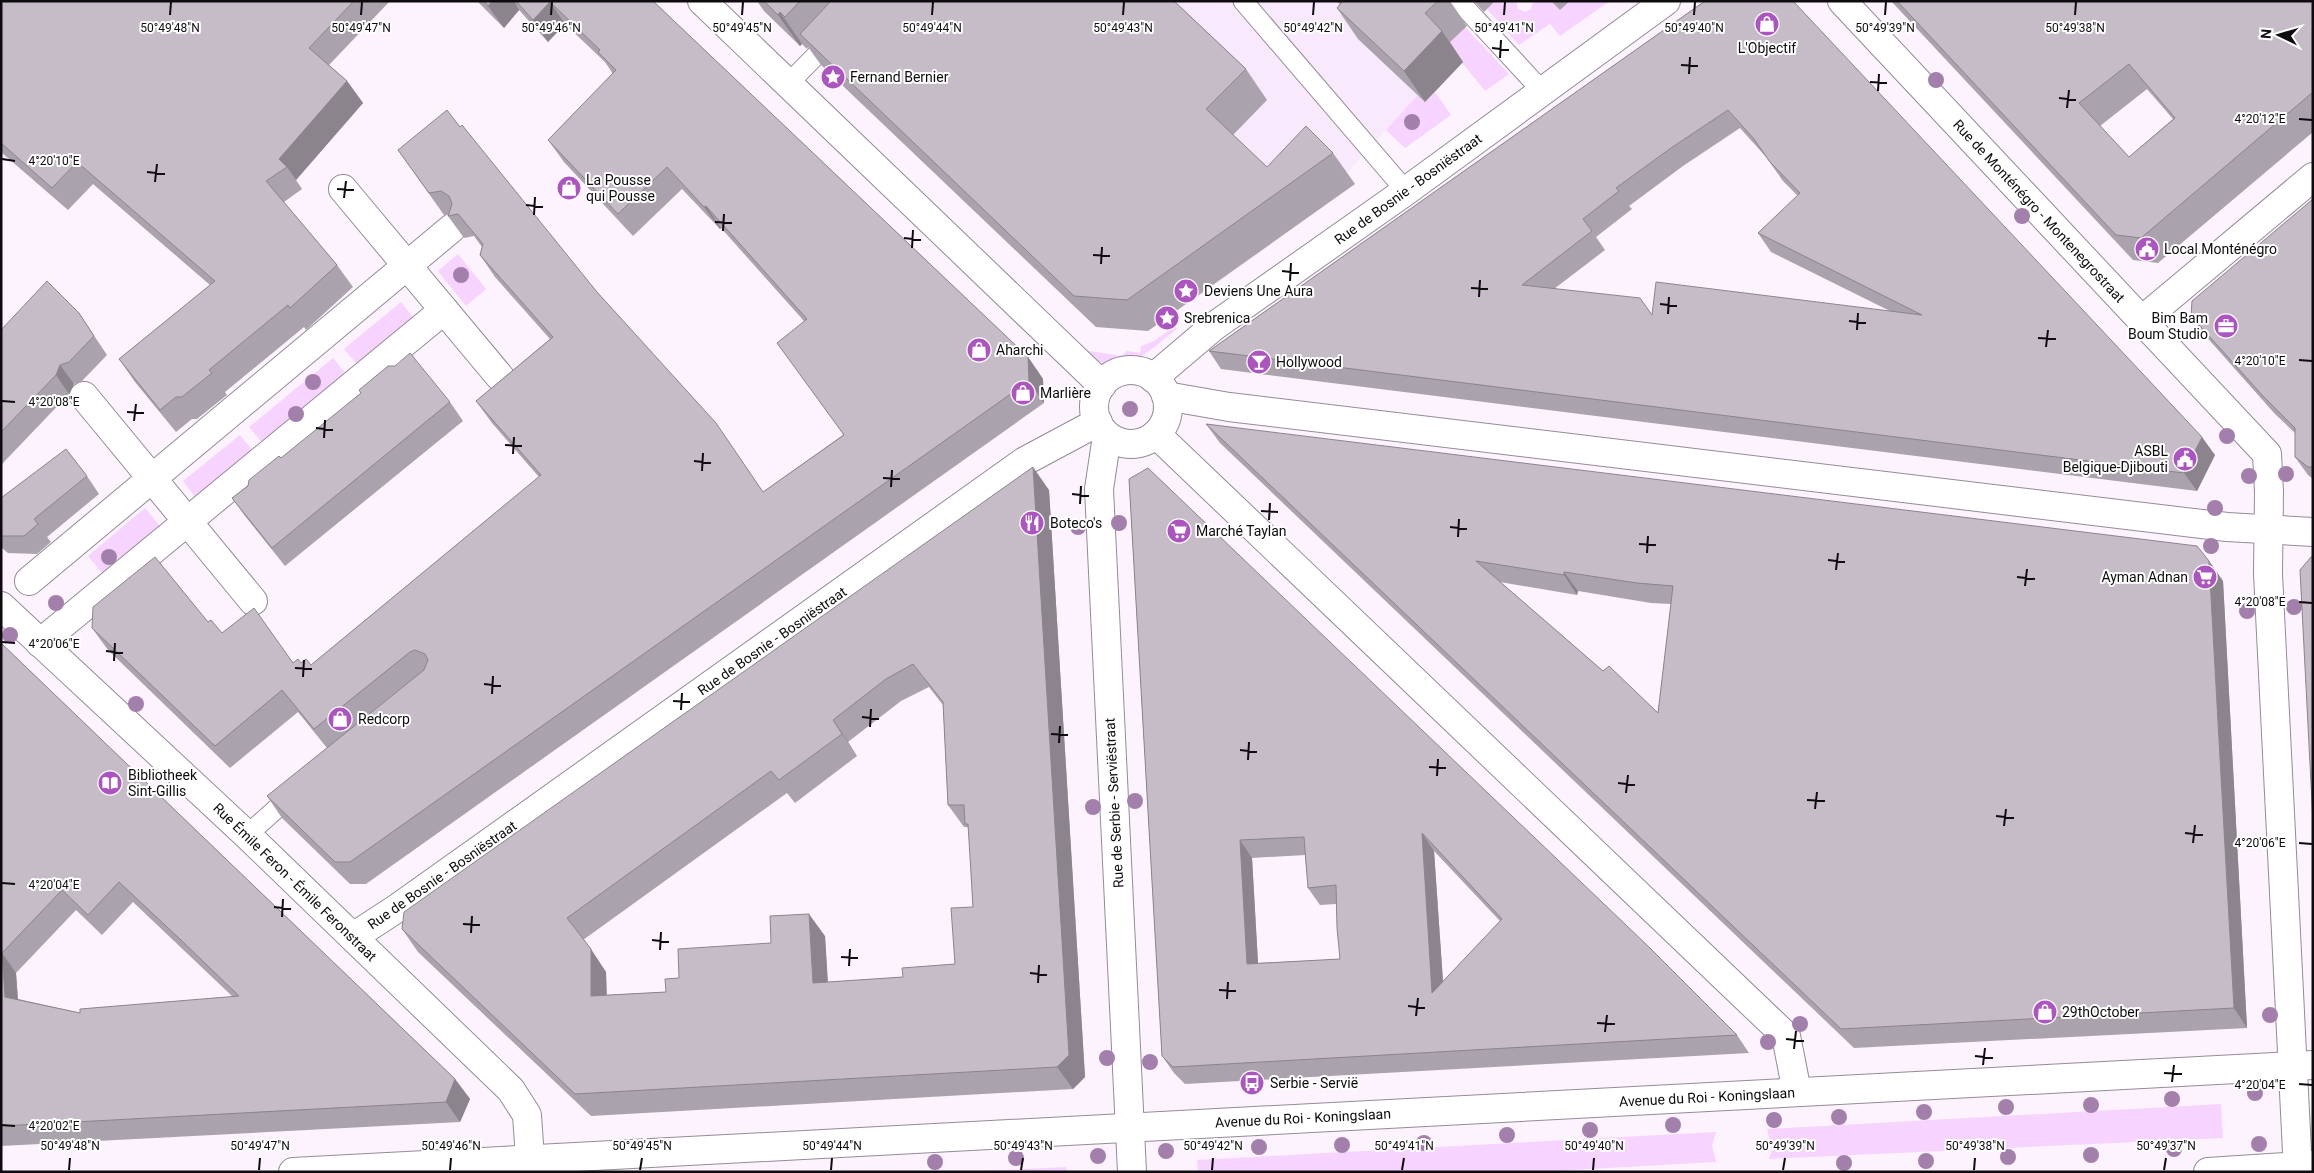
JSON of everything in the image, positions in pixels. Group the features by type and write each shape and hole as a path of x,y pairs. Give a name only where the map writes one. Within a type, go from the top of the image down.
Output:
{"street":[{"name":"Rue de Bosnie - Bosniëstraat","path":"1159,387 1213,327 1406,191 1666,1"},
{"name":"Rue de Monténégro - Montenegrostraat","path":"1842,1 2267,454 2268,574 2302,1066 2303,1168"},
{"path":"711,4 787,85 1102,385"},
{"path":"2141,320 2313,177"},
{"path":"343,189 500,377"},
{"path":"29,581 452,228"},
{"path":"40,643 444,310"},
{"path":"1159,387 1168,406 1166,418 1161,429 1156,434 1142,442 1130,444 1118,442 1103,429 1094,403 1102,385 1114,374 1126,370 1139,371 1159,387 1239,408 2227,528 2313,532"},
{"path":"84,396 253,601"},
{"name":"Rue de Bosnie - Bosniëstraat","path":"353,937 407,901 1025,461 1103,429"},
{"name":"Rue de Serbie - Serviëstraat","path":"1103,429 1099,489 1132,1172"},
{"path":"1156,434 1786,1036 1796,1092"},
{"name":"Rue Émile Feron - Émile Feronstraat","path":"1,606 247,835 512,1090 527,1115 530,1159"},
{"name":"Avenue du Roi - Koningslaan","path":"293,1172 2302,1066"},
{"path":"2208,1172 2303,1168"}],"lane":[{"path":"1243,1 1406,191"},
{"path":"1459,1 1543,92"},
{"path":"787,85 848,23"},
{"path":"247,835 273,810 306,783"}],"shaded area":[{"path":"896,1 1441,1 1465,27 1447,44 1463,62 1426,102 1418,96 1346,174 1355,184 1195,299"},
{"path":"1495,1 1516,1 1518,9 1525,12 1531,9 1533,1 1551,1 1560,10 1570,1 1610,1 1560,36 1550,24 1519,45 1487,9"},
{"path":"1465,27 1509,74 1485,91 1447,44"},
{"path":"1435,92 1451,115 1405,148 1386,130 1418,95 1426,102"},
{"path":"458,254 486,289 466,306 438,271"},
{"path":"401,302 417,322 361,369 344,349"},
{"path":"1175,326 1177,329 1152,349 1133,361 1123,364 1112,365 1102,363 1083,350 1122,356 1127,351 1140,353 1141,346 1154,341"},
{"path":"333,358 349,378 266,447 249,427"},
{"path":"240,435 256,455 199,502 183,481"},
{"path":"145,508 164,531 106,578 88,556"},
{"path":"2221,1104 2223,1138 1769,1159 1772,1150 1767,1129"},
{"path":"1716,1132 1712,1145 1716,1162 1536,1172 1198,1172 1197,1160"},
{"path":"1066,1167 1067,1172 961,1172"}],"building":[{"path":"1,1 354,1 309,48 347,81 279,159 287,167 266,181 337,265 290,308 288,305 209,370 212,373 182,397 176,397 160,410 119,359 215,281 77,162 52,188 1,143"},
{"path":"484,1 492,1 488,6"},
{"path":"516,1 653,1 1028,357 1029,381 350,862 335,862 267,796 424,670 428,660 425,654 415,650 410,652 314,729 282,690 215,746 92,628 93,607 155,557 208,622 211,620 222,633 254,608 293,663 298,659 301,663 306,659 311,665 541,475 476,401 553,337 480,255 483,244 458,214 448,216 452,204 449,196 441,191 429,193 398,150 447,110 460,127 462,125 597,292 716,423 763,492 844,435 777,343 807,319 706,206 704,207 667,167 618,214 548,140 616,70 598,52 600,50 550,2 533,20"},
{"path":"764,1 800,1 785,17 780,12 778,15"},
{"path":"831,1 1174,1 1246,69 1206,109 1267,167 1306,126 1333,153 1127,300 1074,296 800,34"},
{"path":"1343,1 1438,1 1425,13 1442,31 1404,71 1337,8"},
{"path":"1705,1 1793,1 2202,437 2184,473 1209,351","holes":["1728,110 1754,139 1770,162 1800,193 1758,233 1922,315 1656,282 1652,315 1640,298 1522,285 1592,231 1583,219 1619,191 1616,188"]},
{"path":"1897,1 2313,1 2313,92 2141,238 2116,235","holes":["2129,64 2175,118 2129,157 2079,103"]},
{"path":"2313,199 2313,467 2308,467 2295,457 2295,428 2263,396 2191,316 2192,301"},
{"path":"47,281 79,313 94,336 69,362 60,365 56,375 1,432 1,330"},
{"path":"410,353 450,402 272,548 232,498 248,486 249,480 279,456 281,458 361,393 359,390 388,366 395,366"},
{"path":"1206,424 2197,546 2209,561 2234,1008 1841,1029","holes":["1476,561 1564,575 1564,572 1637,583 1673,586 1658,713 1609,666 1603,671"]},
{"path":"66,449 87,476 34,519 38,524 24,536 1,536 1,498"},
{"path":"1033,467 1069,1055 1057,1067 575,1094 402,929 404,912","holes":["913,664 943,702 948,805 964,805 965,824 968,824 973,907 951,908 955,964 902,968 903,977 813,983 809,914 770,916 771,943 678,949 679,978 665,979 666,992 591,996 591,949 567,918 771,771 779,780 842,734 833,720 886,679"]},
{"path":"1148,468 1650,948 1737,1035 1173,1067 1162,1056 1129,479","holes":["1422,833 1502,919 1432,993","1304,837 1308,888 1336,885 1340,959 1247,964 1240,840"]},
{"path":"2313,557 2313,822 2300,570"},
{"path":"1,643 455,1079 446,1102 1,1126","holes":["119,882 239,996 80,1009 80,1013 5,997 2,953 62,890 88,915"]}],"place":[{"name":"L'Objectif","path":"1767,24"},
{"name":"Fernand Bernier","path":"833,77"},
{"name":"La Pousse qui Pousse","path":"569,188"},
{"name":"Local Monténégro","path":"2147,249"},
{"name":"Deviens Une Aura","path":"1186,291"},
{"name":"Srebrenica","path":"1167,318"},
{"name":"Bim Bam Boum Studio","path":"2226,326"},
{"name":"Aharchi","path":"979,350"},
{"name":"Hollywood","path":"1259,362"},
{"name":"Marlière","path":"1023,393"},
{"name":"ASBL Belgique-Djibouti","path":"2185,459"},
{"name":"Boteco's","path":"1032,523"},
{"name":"Marché Taylan","path":"1179,531"},
{"name":"Ayman Adnan","path":"2205,577"},
{"name":"Redcorp","path":"340,719"},
{"name":"Bibliotheek Sint-Gillis","path":"110,783"},
{"name":"29thOctober","path":"2045,1012"},
{"name":"Serbie - Servië","path":"1252,1083"}]}
